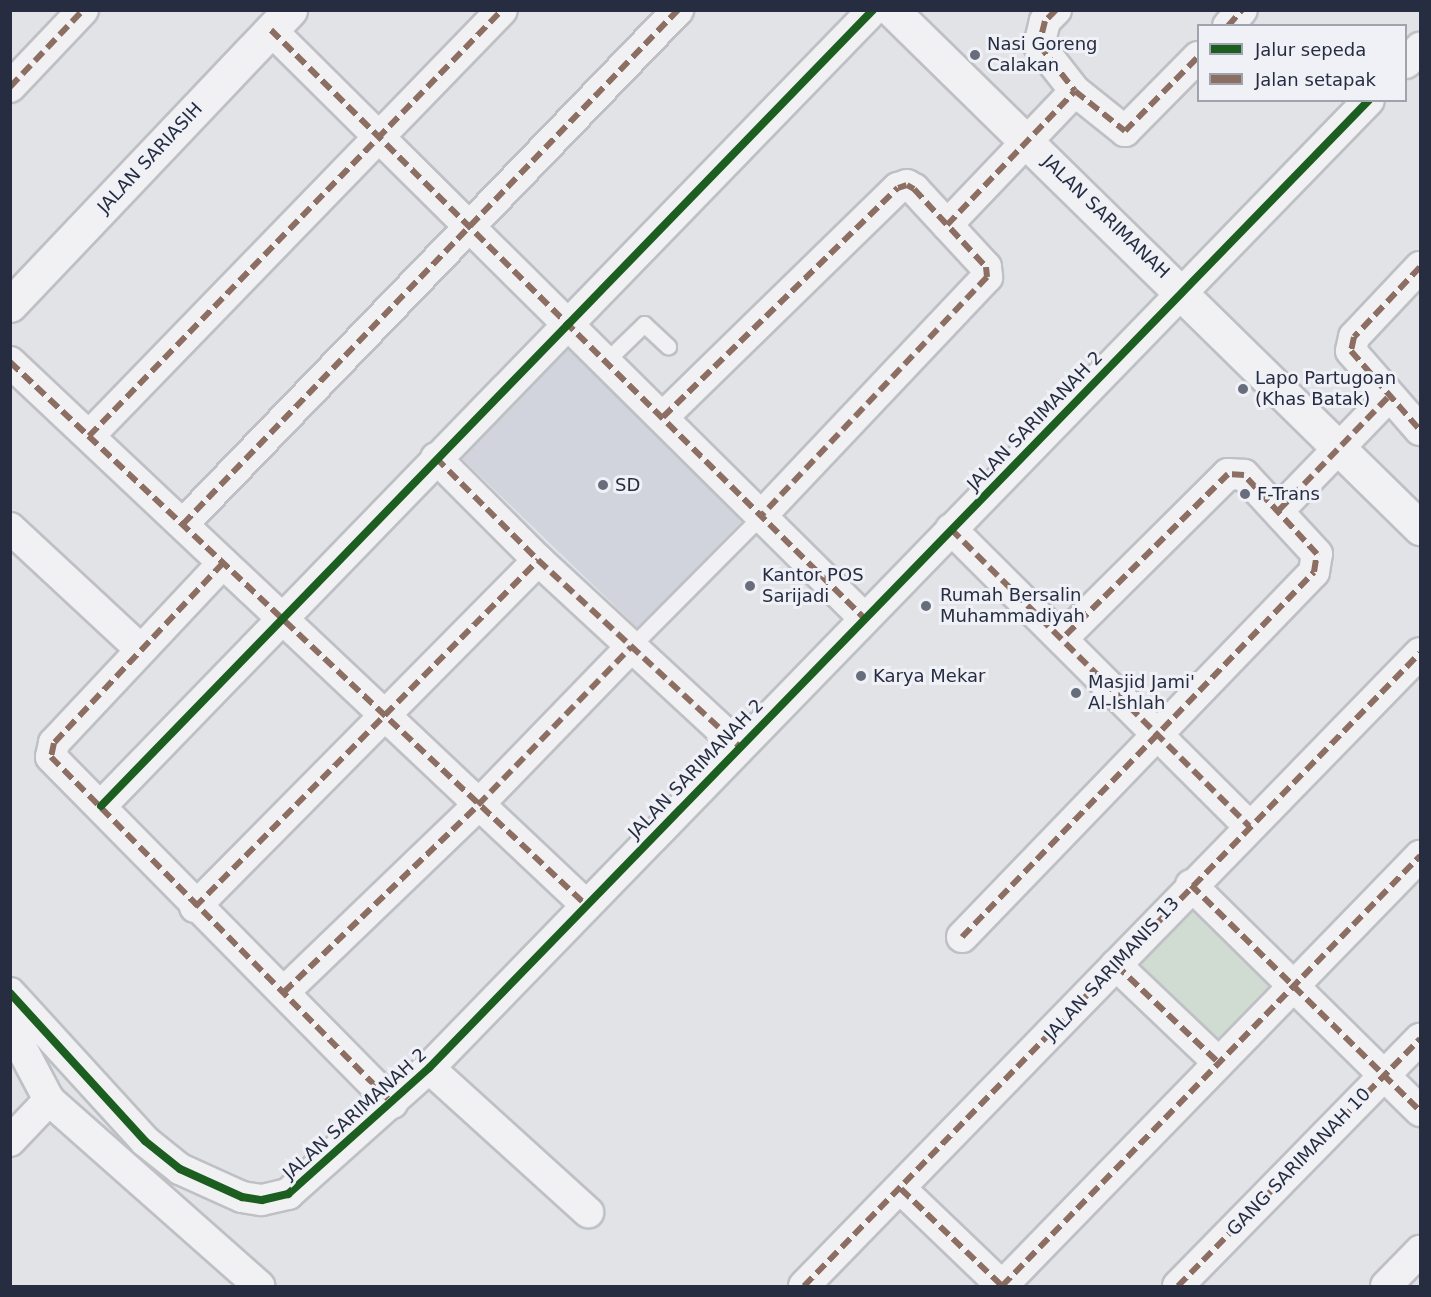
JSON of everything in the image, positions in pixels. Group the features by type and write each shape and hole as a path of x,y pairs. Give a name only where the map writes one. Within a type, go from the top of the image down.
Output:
{"street":[{"path":"10,87 83,10"},
{"path":"89,435 376,137 502,10"},
{"path":"183,524 472,228 678,10"},
{"path":"101,806 567,321 873,10"},
{"name":"JALAN SARIMANAH","path":"892,10 1183,291 1336,448 1420,528"},
{"path":"1056,10 1045,21 1039,45 1075,91 1125,131 1134,127 1197,58"},
{"path":"1230,24 1242,10"},
{"path":"281,20 376,137 567,321 864,618"},
{"name":"JALAN SARIASIH","path":"10,305 281,20"},
{"path":"1407,62 1420,48"},
{"path":"947,225 1075,91"},
{"name":"JALAN SARIMANAH 2","path":"10,993 145,1141 180,1169 242,1197 262,1200 288,1194 429,1068 585,904 1367,102"},
{"path":"663,417 898,188 911,186 986,267 987,277 762,516"},
{"path":"1420,267 1352,341 1353,356 1388,397 1420,429"},
{"path":"10,362 585,904"},
{"path":"1279,510 1336,448 1388,397"},
{"path":"436,458 538,560 739,746"},
{"path":"962,937 1314,572 1317,554 1312,544 1244,475 1228,474 1063,638"},
{"path":"10,528 140,649"},
{"path":"951,529 1063,638 1249,826"},
{"path":"195,907 538,560"},
{"path":"223,563 140,649 51,747 54,762 101,806 195,907 284,992 392,1102"},
{"path":"284,992 478,805 631,647"},
{"name":"JALAN SARIMANIS 13","path":"804,1287 901,1189 1191,885 1420,653"},
{"path":"901,1189 1002,1286 1420,856"},
{"path":"1191,885 1296,986 1420,1112"},
{"path":"1116,965 1218,1062"},
{"path":"10,1026 49,1100 259,1287"},
{"name":"GANG SARIMANAH 10","path":"1178,1287 1420,1039"},
{"path":"429,1068 588,1212"},
{"path":"10,1141 49,1100"},
{"path":"1386,1287 1420,1251"}],"lane":[{"path":"606,361 644,324 668,346"},
{"path":"631,647 762,516"}],"shaded area":[{"name":"SD","path":"568,341 748,515 638,628 458,455"},
{"path":"1194,907 1279,986 1220,1050 1135,971"}],"marked path":[{"path":"10,87 83,10"},
{"path":"89,436 502,10"},
{"path":"183,524 678,10"},
{"path":"1056,10 1045,21 1039,45 1075,91 1125,131 1197,58"},
{"path":"1230,24 1242,10"},
{"path":"271,30 864,618"},
{"path":"947,225 1075,91"},
{"path":"663,417 898,188 907,185 914,189 986,267 987,277 761,516"},
{"path":"1420,267 1354,337 1351,351 1420,430"},
{"path":"10,362 585,904"},
{"path":"1279,510 1388,397"},
{"path":"436,458 538,560 739,746"},
{"path":"962,937 1314,572 1317,554 1244,475 1228,474 1063,638"},
{"path":"951,529 1249,826"},
{"path":"195,907 538,560"},
{"path":"223,563 54,743 51,757 392,1103"},
{"path":"284,992 478,805 631,647"},
{"path":"804,1286 1420,653"},
{"path":"1002,1286 1420,856"},
{"path":"1191,885 1420,1111"},
{"path":"1116,965 1218,1062"},
{"path":"1178,1286 1420,1039"},
{"path":"901,1189 1002,1286"}],"cycle path":[{"path":"101,806 873,10"},
{"path":"10,993 145,1141 180,1169 242,1197 262,1200 288,1194 429,1068 1367,102"}],"place":[{"name":"Nasi Goreng Calakan","path":"975,55"},
{"name":"Lapo Partugoan (Khas Batak)","path":"1243,389"},
{"name":"SD","path":"603,485"},
{"name":"F-Trans","path":"1245,494"},
{"name":"Kantor POS Sarijadi","path":"750,586"},
{"name":"Rumah Bersalin Muhammadiyah","path":"926,606"},
{"name":"Karya Mekar","path":"861,676"},
{"name":"Masjid Jami' Al-Ishlah","path":"1076,693"}]}
